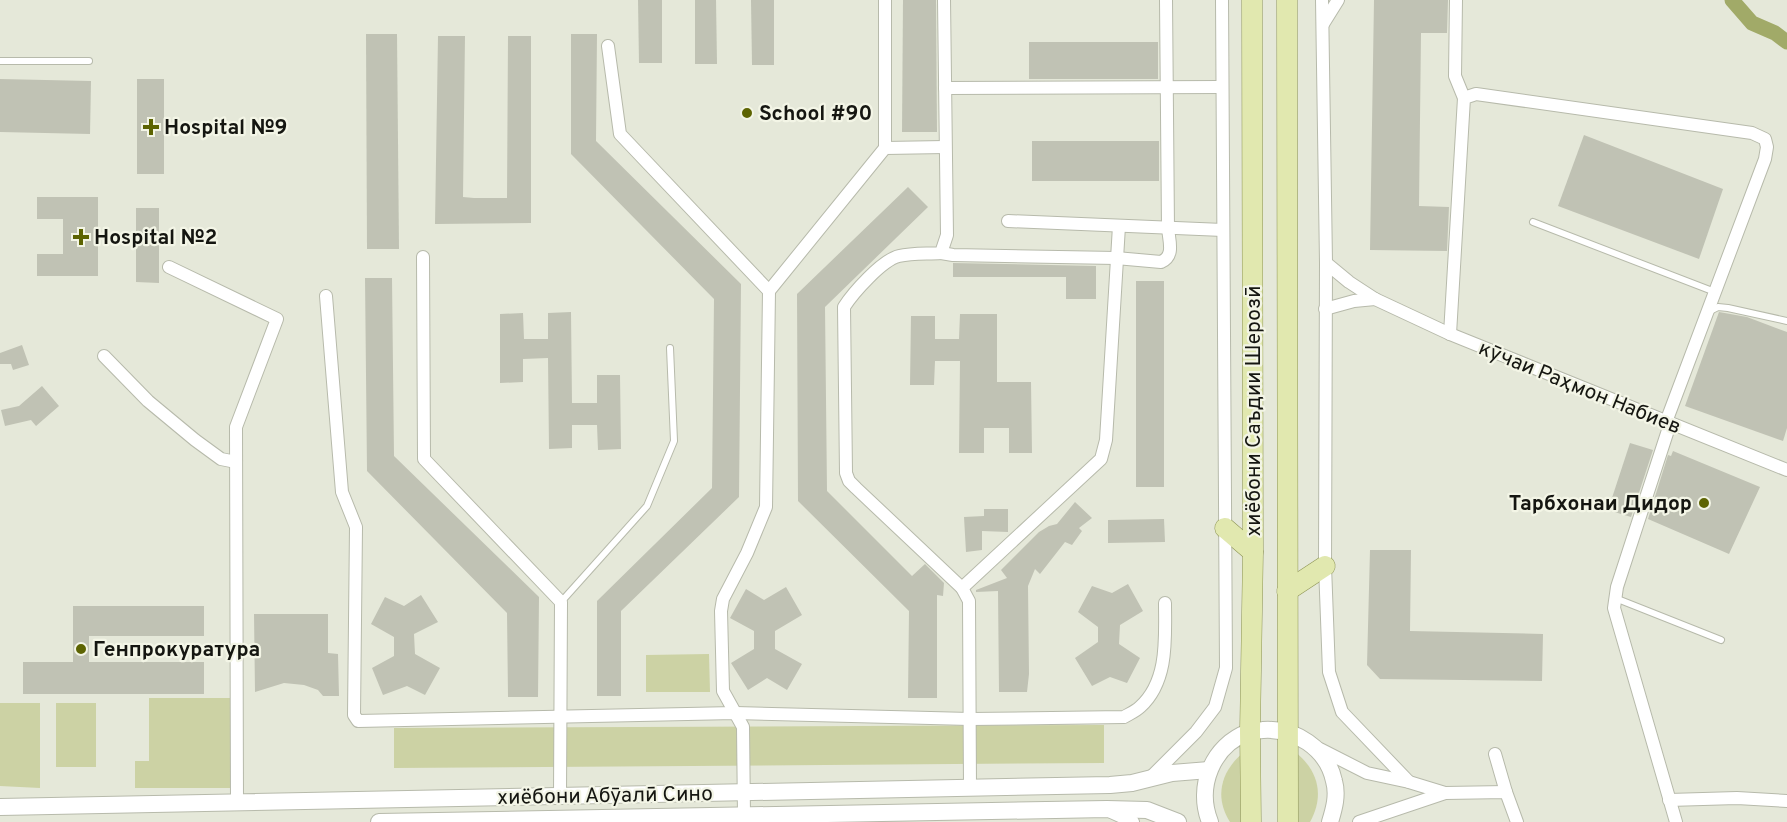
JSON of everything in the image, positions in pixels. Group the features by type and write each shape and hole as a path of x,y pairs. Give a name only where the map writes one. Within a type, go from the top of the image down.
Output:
{"main road":[{"name":"хиёбони Саъдии Шерозӣ","path":"1251,822 1252,0"},
{"name":"хиёбони Саъдии Шерозӣ","path":"1287,0 1288,822"},
{"path":"1226,528 1253,552"},
{"path":"1287,591 1325,566"},
{"path":"1210,822 1205,810 1204,790 1209,770 1219,753 1250,731 1274,730 1300,736 1312,745 1326,761 1335,782 1335,804 1330,822"},
{"name":"хиёбони Абӯалӣ Сино","path":"0,807 1110,785 1209,770"},
{"name":"хиёбони Абӯалӣ Сино","path":"379,822 744,815 868,817 1104,809 1147,810 1178,822"}],"street":[{"path":"744,815 743,727 723,691 721,611 723,600 747,553 766,507 769,291 885,148 885,0"},
{"path":"941,253 947,235 944,0"},
{"path":"970,788 969,602 962,588 849,481 846,473 844,308 850,297 889,260 898,256 941,253 1116,258 1161,262 1167,259 1171,254 1168,228 1166,0"},
{"path":"1151,777 1196,732 1215,707 1226,668 1222,0"},
{"path":"1322,0 1326,263 1325,566 1329,672 1342,712 1409,782"},
{"path":"1323,24 1338,0"},
{"path":"1450,334 1464,98 1455,76 1456,0"},
{"path":"608,46 620,134 769,291"},
{"path":"945,88 1222,87"},
{"path":"1464,98 1476,94 1752,132 1765,140 1767,147 1765,159 1668,423 1614,598 1614,608 1676,822"},
{"path":"885,148 945,147"},
{"path":"1008,221 1223,230"},
{"path":"962,588 1101,459 1106,440 1119,226"},
{"path":"423,257 424,459 561,602 560,796"},
{"name":"кӯчаи Раҳмон Набиев","path":"1326,263 1375,299 1450,334 1787,470"},
{"path":"169,267 277,319 236,427 237,802"},
{"path":"326,296 342,492 356,527 354,715 358,721 735,713 970,719 1124,717 1141,706 1156,685 1165,651 1165,603"},
{"path":"1325,309 1354,301 1375,299"},
{"path":"104,356 148,401 195,440 221,459 236,462"},
{"path":"1312,745 1367,773 1445,793"},
{"path":"1495,754 1517,822"},
{"path":"1359,822 1445,793 1506,792"},
{"path":"1669,800 1737,798 1787,801"},
{"path":"1390,822 1408,805"},
{"path":"1104,809 1133,822"}],"lane":[{"path":"0,61 89,61"},
{"path":"1533,222 1715,292"},
{"path":"1708,312 1728,308 1787,321"},
{"path":"561,602 647,506 674,441 670,348"},
{"path":"1614,598 1721,640"}],"green space":[{"path":"709,654 710,692 646,692 646,655"},
{"path":"149,698 230,698 230,788 135,788 135,761 149,761"},
{"path":"0,703 40,703 40,788 0,786"},
{"path":"56,703 96,703 96,767 56,767"},
{"path":"1104,725 1104,763 394,768 394,728"},
{"path":"1295,752 1309,767 1317,784 1317,802 1310,822 1296,822"},
{"path":"1243,753 1242,822 1230,822 1222,803 1222,785 1229,768"}],"building":[{"path":"638,0 662,0 662,63 639,63"},
{"path":"695,0 716,0 717,64 695,64"},
{"path":"751,0 774,0 774,65 752,65"},
{"path":"903,0 936,0 937,132 902,132"},
{"path":"1374,0 1448,0 1447,33 1421,33 1419,206 1449,207 1447,251 1370,250"},
{"path":"366,34 397,34 399,249 367,249"},
{"path":"571,34 597,34 596,141 741,284 739,497 621,611 621,696 597,696 597,601 712,488 714,299 571,154"},
{"path":"438,36 465,36 463,197 507,198 508,36 531,36 531,223 435,224"},
{"path":"1029,42 1158,42 1158,79 1029,79"},
{"path":"0,79 91,81 90,134 0,132"},
{"name":"Hospital №9","path":"137,79 164,79 164,174 137,174"},
{"path":"1584,135 1723,189 1699,259 1558,206"},
{"path":"1032,141 1159,141 1159,181 1032,181"},
{"path":"908,187 928,207 825,307 827,491 912,576 925,564 944,583 943,596 937,595 937,698 908,698 909,611 798,501 797,294"},
{"name":"Hospital №2","path":"37,197 98,197 98,276 37,276 37,254 63,254 63,219 37,219"},
{"path":"136,208 159,208 159,283 136,282"},
{"path":"953,263 1096,266 1096,299 1066,299 1066,277 953,277"},
{"path":"365,278 392,278 394,456 539,597 538,697 508,697 507,613 367,471"},
{"path":"1136,281 1164,281 1164,487 1136,487"},
{"path":"571,312 572,403 597,403 597,375 620,375 621,449 598,450 597,425 572,425 572,448 549,449 548,358 523,359 523,382 500,383 500,314 523,313 524,339 548,339 548,313"},
{"path":"1719,312 1747,317 1787,332 1787,428 1783,441 1685,406"},
{"path":"960,314 997,314 997,382 1031,382 1032,453 1009,453 1009,428 984,428 984,453 959,453 960,361 935,361 934,385 910,385 911,316 935,316 935,339 959,339"},
{"path":"22,345 29,365 13,370 11,364 0,364 0,353"},
{"path":"42,386 59,406 36,426 31,420 5,426 1,410 19,406"},
{"path":"1630,443 1653,450 1631,517 1608,510"},
{"name":"Тарбхонаи Дидор","path":"1673,451 1760,487 1729,554 1648,519 1668,455 1671,456"},
{"path":"1075,502 1092,518 1079,528 1082,531 1072,545 1065,542 1040,574 1035,569 1028,586 1029,674 1027,692 999,692 998,591 976,592 976,590 1007,578 1001,570 1039,532 1057,524"},
{"path":"984,509 1008,509 1008,532 982,531 982,550 966,552 964,517 984,516"},
{"path":"1164,519 1165,542 1108,543 1108,520"},
{"path":"1370,550 1411,550 1410,631 1543,634 1542,681 1380,679 1367,665"},
{"path":"1128,584 1143,611 1120,625 1119,644 1140,658 1127,683 1110,677 1092,686 1075,658 1098,642 1098,627 1078,612 1092,586 1112,593"},
{"path":"786,587 802,615 775,631 775,649 802,664 787,690 767,678 748,690 731,663 754,649 754,631 730,618 746,589 764,600"},
{"path":"421,595 438,622 414,634 415,654 440,668 425,695 407,686 383,695 372,668 394,656 394,637 371,624 385,597 404,606"},
{"name":"Генпрокуратура","path":"73,606 204,606 204,636 89,636 89,662 204,662 204,694 23,694 23,662 73,662"},
{"path":"254,614 328,614 328,653 338,654 339,696 323,696 318,690 304,685 284,683 255,692"}],"waterway":[{"path":"1732,0 1752,23 1775,33 1787,42"}],"place":[{"name":"School #90","path":"747,113"},
{"name":"Hospital №9","path":"151,127"},
{"name":"Hospital №2","path":"81,237"},
{"name":"Тарбхонаи Дидор","path":"1704,503"},
{"name":"Генпрокуратура","path":"81,649"}]}
